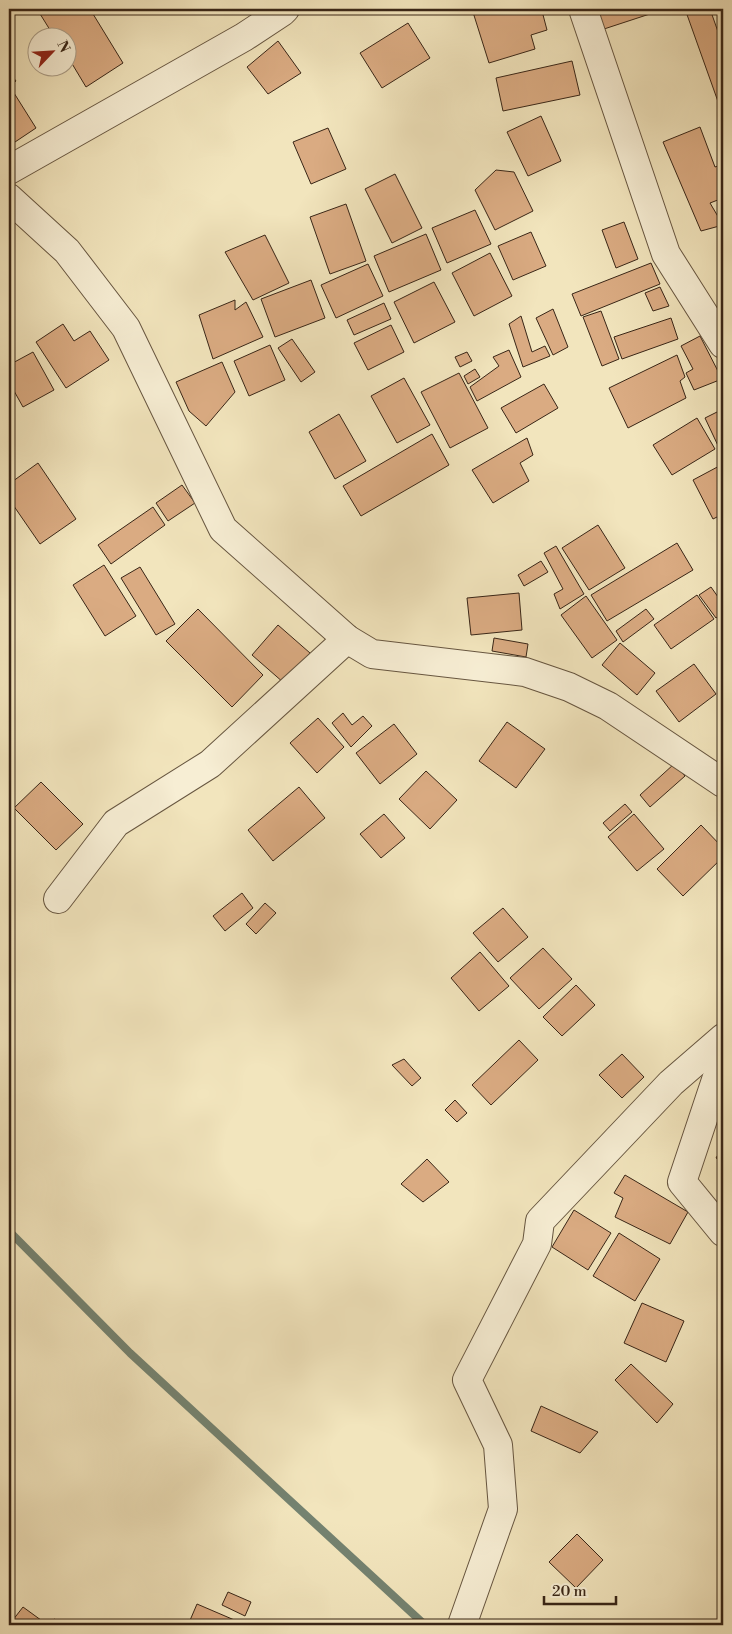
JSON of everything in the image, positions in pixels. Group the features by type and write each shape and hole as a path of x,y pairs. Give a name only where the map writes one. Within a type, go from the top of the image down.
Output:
{"street":[{"path":"9,170 244,37 285,9"},
{"path":"583,9 666,254 723,344"},
{"path":"9,198 67,251 126,328 223,529 346,640 372,654 525,672 569,687 608,706 723,783"},
{"path":"58,899 116,823 210,764 346,640"},
{"path":"462,1625 503,1509 498,1445 467,1380 537,1244 540,1221 671,1082 723,1038"},
{"path":"723,1059 682,1182 723,1232"}],"building":[{"path":"37,9 90,9 123,63 86,87 78,74 78,28 49,28"},
{"path":"472,9 529,9 530,11 542,11 547,30 531,35 535,49 489,63"},
{"path":"597,9 665,9 604,29"},
{"path":"685,9 710,9 723,46 723,109 721,110"},
{"path":"719,9 723,9 723,24"},
{"path":"408,23 430,58 382,88 360,53"},
{"path":"278,41 301,73 268,94 247,67"},
{"path":"572,61 580,95 503,111 496,78"},
{"path":"9,72 16,81 9,87"},
{"path":"14,93 36,128 9,146 9,96"},
{"path":"541,116 561,161 528,176 507,132"},
{"path":"700,127 715,167 723,164 723,198 710,203 723,225 701,231 663,142"},
{"path":"328,128 346,169 311,184 293,142"},
{"path":"496,170 514,172 533,211 495,230 475,190"},
{"path":"395,174 422,228 392,243 365,189"},
{"path":"346,204 366,261 330,274 310,217"},
{"path":"475,210 491,244 447,263 432,228"},
{"path":"624,222 638,259 616,268 602,230"},
{"path":"531,232 546,266 513,280 498,246"},
{"path":"426,234 441,270 389,292 374,256"},
{"path":"265,235 289,283 253,300 225,252"},
{"path":"9,242 14,248 9,252"},
{"path":"490,253 512,296 474,316 452,273"},
{"path":"651,263 660,284 581,316 572,294"},
{"path":"368,264 383,296 336,318 321,285"},
{"path":"311,280 325,318 275,337 261,299"},
{"path":"434,282 455,322 414,343 394,302"},
{"path":"660,287 669,306 653,311 645,293"},
{"path":"235,300 235,310 246,302 263,337 213,359 199,315"},
{"path":"384,303 391,319 354,335 347,320"},
{"path":"553,309 568,347 553,355 536,318"},
{"path":"601,311 619,359 602,366 583,317"},
{"path":"521,316 532,352 545,346 550,356 523,367 509,324"},
{"path":"671,318 678,339 622,359 614,337"},
{"path":"63,324 74,341 90,331 109,360 66,388 36,342"},
{"path":"391,325 404,352 368,370 354,343"},
{"path":"700,336 722,379 694,390 686,373 693,369 681,346"},
{"path":"292,339 315,372 301,382 278,348"},
{"path":"270,345 285,380 249,396 234,361"},
{"path":"509,350 521,377 477,401 470,387 499,366 493,357"},
{"path":"33,352 54,390 23,407 9,382 9,365"},
{"path":"467,352 472,361 460,367 455,357"},
{"path":"677,355 685,377 680,381 686,398 628,428 609,388"},
{"path":"222,362 235,392 206,426 189,411 176,382"},
{"path":"475,369 480,377 468,384 464,376"},
{"path":"459,373 488,428 450,448 421,392"},
{"path":"404,378 430,425 397,443 371,396"},
{"path":"544,384 558,408 516,433 501,408"},
{"path":"723,409 723,451 721,452 705,418"},
{"path":"339,414 366,461 335,479 309,432"},
{"path":"697,418 715,449 672,475 653,445"},
{"path":"432,434 449,465 361,516 343,486"},
{"path":"527,438 533,455 520,463 529,481 493,503 472,470"},
{"path":"38,463 76,519 40,544 9,499 9,484"},
{"path":"723,464 723,514 713,519 693,480"},
{"path":"182,485 195,503 168,521 156,503"},
{"path":"153,507 165,525 111,564 98,545"},
{"path":"598,525 625,568 589,590 562,548"},
{"path":"677,543 693,570 607,621 591,595"},
{"path":"556,546 584,594 560,609 554,594 563,589 544,553"},
{"path":"541,561 548,572 524,586 518,575"},
{"path":"104,565 136,616 105,636 73,585"},
{"path":"140,567 175,624 156,635 121,578"},
{"path":"711,587 723,604 723,613 716,618 699,595"},
{"path":"519,593 522,630 471,635 467,598"},
{"path":"697,595 714,619 671,649 654,625"},
{"path":"586,596 617,640 592,658 561,615"},
{"path":"198,609 263,675 232,707 166,641"},
{"path":"646,609 654,619 623,642 616,631"},
{"path":"278,625 310,653 284,683 252,655"},
{"path":"494,638 528,644 526,657 492,651"},
{"path":"620,643 655,673 637,695 602,665"},
{"path":"694,664 716,694 679,722 656,691"},
{"path":"343,713 352,725 363,716 372,726 351,747 332,723"},
{"path":"318,718 344,747 317,773 290,743"},
{"path":"507,722 545,749 516,788 479,761"},
{"path":"394,724 417,754 380,784 356,753"},
{"path":"674,764 685,776 650,807 640,795"},
{"path":"426,771 457,800 430,829 399,799"},
{"path":"41,782 83,824 56,850 14,808"},
{"path":"299,787 325,818 273,861 248,830"},
{"path":"625,804 632,812 610,831 603,823"},
{"path":"384,814 405,838 381,858 360,834"},
{"path":"634,814 664,849 637,871 608,837"},
{"path":"701,825 723,848 723,857 683,896 657,869"},
{"path":"242,893 253,908 225,931 213,916"},
{"path":"265,903 276,913 256,934 246,924"},
{"path":"503,908 528,937 498,962 473,933"},
{"path":"543,948 572,979 539,1009 510,978"},
{"path":"480,952 509,986 479,1011 451,978"},
{"path":"576,985 595,1005 562,1036 543,1017"},
{"path":"519,1040 538,1060 491,1105 472,1085"},
{"path":"622,1054 644,1077 622,1098 599,1075"},
{"path":"404,1059 421,1078 412,1086 392,1065"},
{"path":"455,1100 467,1113 457,1122 445,1110"},
{"path":"723,1146 723,1162 716,1158"},
{"path":"427,1159 449,1182 423,1202 401,1184"},
{"path":"625,1175 688,1212 670,1244 615,1217 623,1198 614,1193"},
{"path":"574,1210 611,1233 588,1270 552,1247"},
{"path":"619,1233 660,1259 635,1301 593,1276"},
{"path":"642,1303 684,1321 666,1362 624,1343"},
{"path":"631,1364 673,1404 657,1423 615,1380"},
{"path":"541,1406 598,1432 580,1453 531,1431"},
{"path":"577,1534 603,1560 576,1588 549,1562"},
{"path":"228,1592 251,1602 245,1616 222,1605"},
{"path":"197,1604 246,1625 188,1625"},
{"path":"23,1607 45,1623 43,1625 9,1625"},
{"path":"54,1619 67,1625 51,1625"}],"waterway":[{"path":"9,1231 130,1353 425,1625"}]}
